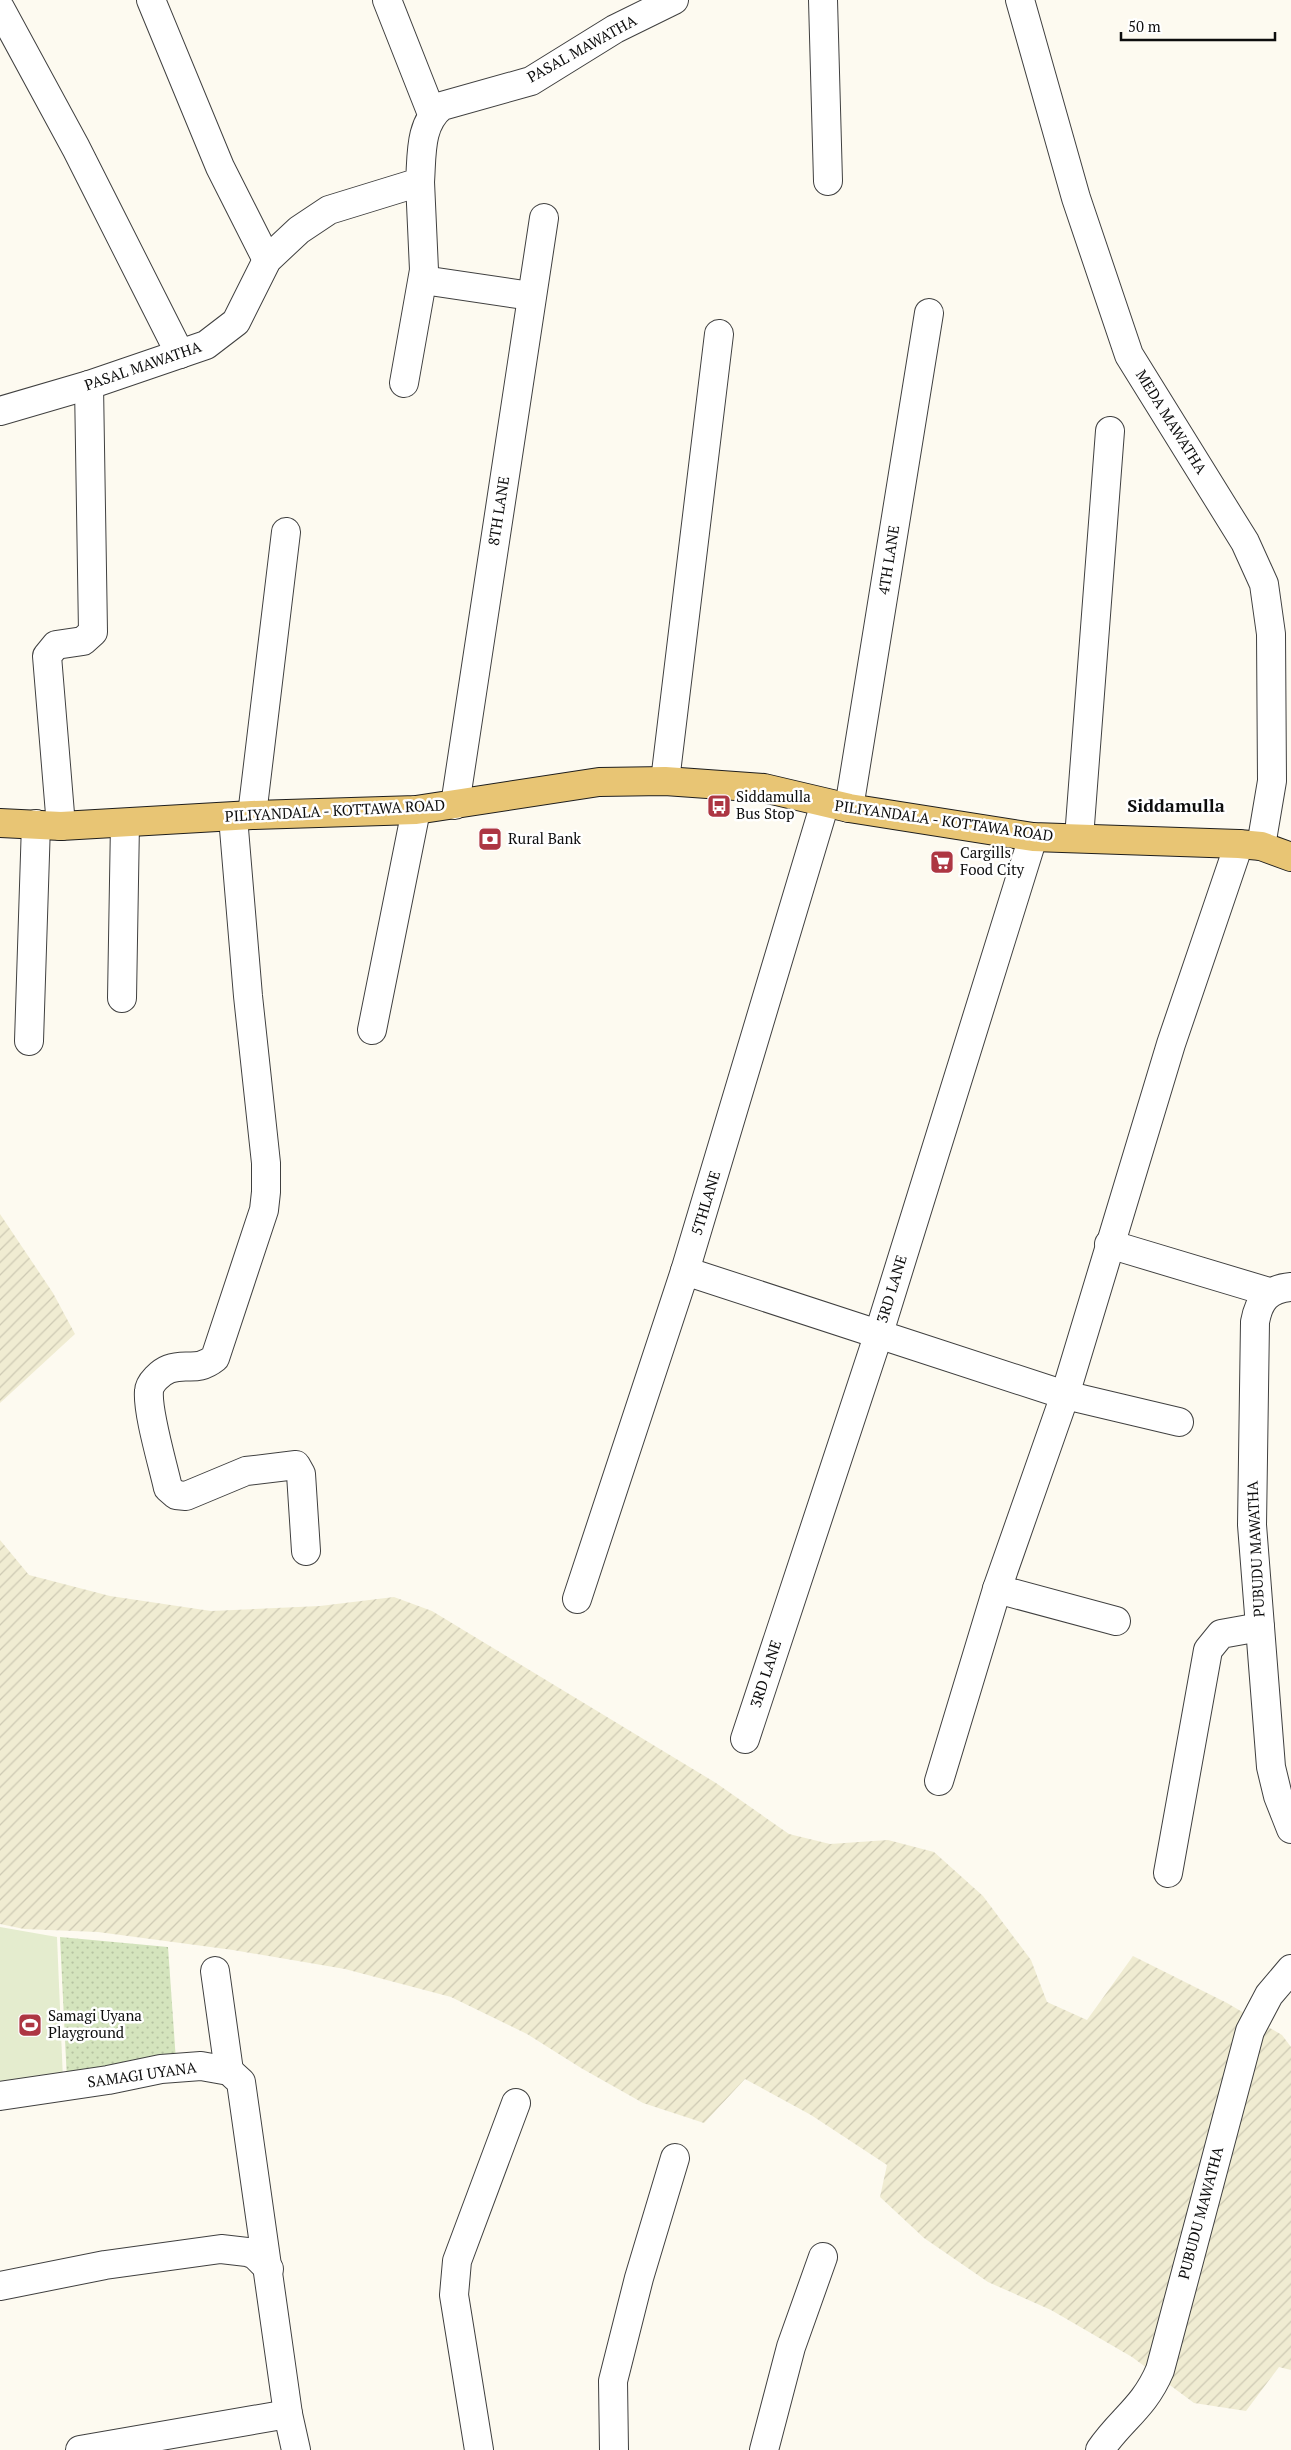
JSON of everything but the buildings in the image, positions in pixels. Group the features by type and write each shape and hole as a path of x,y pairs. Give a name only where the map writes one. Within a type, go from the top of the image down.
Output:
{"main road":[{"name":"PILIYANDALA - KOTTAWA ROAD","path":"0,823 49,825 125,823 243,816 416,810 599,782 665,781 764,788 837,805 1033,837 1250,845 1291,857"}],"street":[{"path":"151,0 220,167 267,260"},
{"path":"387,0 432,114 424,129 420,182 423,280 404,383"},
{"name":"PASAL MAWATHA","path":"432,114 442,106 530,80 615,28 674,0"},
{"path":"823,0 828,181"},
{"name":"MEDA MAWATHA","path":"939,1781 998,1589 1065,1395 1171,1044 1250,845 1272,781 1271,634 1264,584 1245,542 1129,355 1076,198 1020,0"},
{"path":"0,8 76,148 180,354"},
{"name":"PASAL MAWATHA","path":"0,411 206,345 236,322 267,260 298,230 329,210 420,182"},
{"name":"8TH LANE","path":"454,805 544,218"},
{"path":"423,280 531,296"},
{"name":"4TH LANE","path":"837,805 929,313"},
{"path":"665,781 719,334"},
{"path":"29,1041 49,825 47,656 56,645 83,641 93,632 89,384"},
{"path":"1079,838 1110,431"},
{"path":"286,532 243,816 248,996 266,1162 264,1210 215,1358 205,1366 169,1369 153,1381 148,1389 168,1488 176,1495 186,1496 246,1471 296,1465 301,1474 306,1551"},
{"name":"5THLANE","path":"577,1599 837,805"},
{"path":"372,1030 416,810"},
{"path":"122,998 125,823"},
{"name":"3RD LANE","path":"744,1740 878,1336 1033,837"},
{"path":"1110,1244 1280,1290"},
{"path":"685,1271 878,1336 1065,1395 1179,1422"},
{"name":"PUBUDU MAWATHA","path":"1280,1290 1258,1308 1255,1335 1252,1525 1271,1766 1278,1796 1291,1829"},
{"path":"998,1589 1116,1621"},
{"path":"1168,1873 1208,1650 1221,1634 1260,1627"},
{"name":"PUBUDU MAWATHA","path":"1100,2450 1111,2435 1143,2402 1152,2390 1160,2370 1250,2031 1269,1995 1291,1969"},
{"path":"215,1972 229,2071 241,2082 269,2269 288,2414 296,2450"},
{"name":"SAMAGI UYANA","path":"0,2096 108,2080 161,2069 201,2066 229,2071"},
{"path":"479,2450 454,2295 457,2261 516,2104"},
{"path":"614,2450 612,2381 639,2278 675,2158"},
{"path":"0,2286 105,2264 221,2249 247,2252 255,2256 269,2269"},
{"path":"764,2450 792,2347 823,2257"},
{"path":"80,2450 288,2414"}],"shaded area":[{"path":"0,1214 53,1293 75,1334 0,1403"},
{"path":"0,1540 29,1575 110,1596 211,1611 320,1606 394,1597 432,1611 716,1783 789,1834 830,1844 888,1840 934,1852 983,1896 1031,1960 1047,2002 1087,2020 1133,1956 1227,2003 1282,2035 1291,2047 1291,2370 1279,2367 1246,2411 1194,2403 1132,2357 1051,2310 988,2282 924,2238 880,2197 887,2165 811,2115 745,2079 704,2123 643,2103 581,2068 527,2034 451,1997 345,1969 233,1950 98,1932 24,1929 0,1924"}],"green space":[{"name":"Samagi Uyana Playground","path":"0,1927 57,1937 63,2080 0,2089"},
{"path":"60,1937 168,1947 176,2061 67,2080"}],"place":[{"name":"Siddamulla Bus Stop","path":"719,806"},
{"name":"Rural Bank","path":"490,839"},
{"name":"Cargills Food City","path":"942,862"},
{"name":"Samagi Uyana Playground","path":"30,2025"}],"district":[{"name":"Siddamulla","path":"1176,806"}]}
